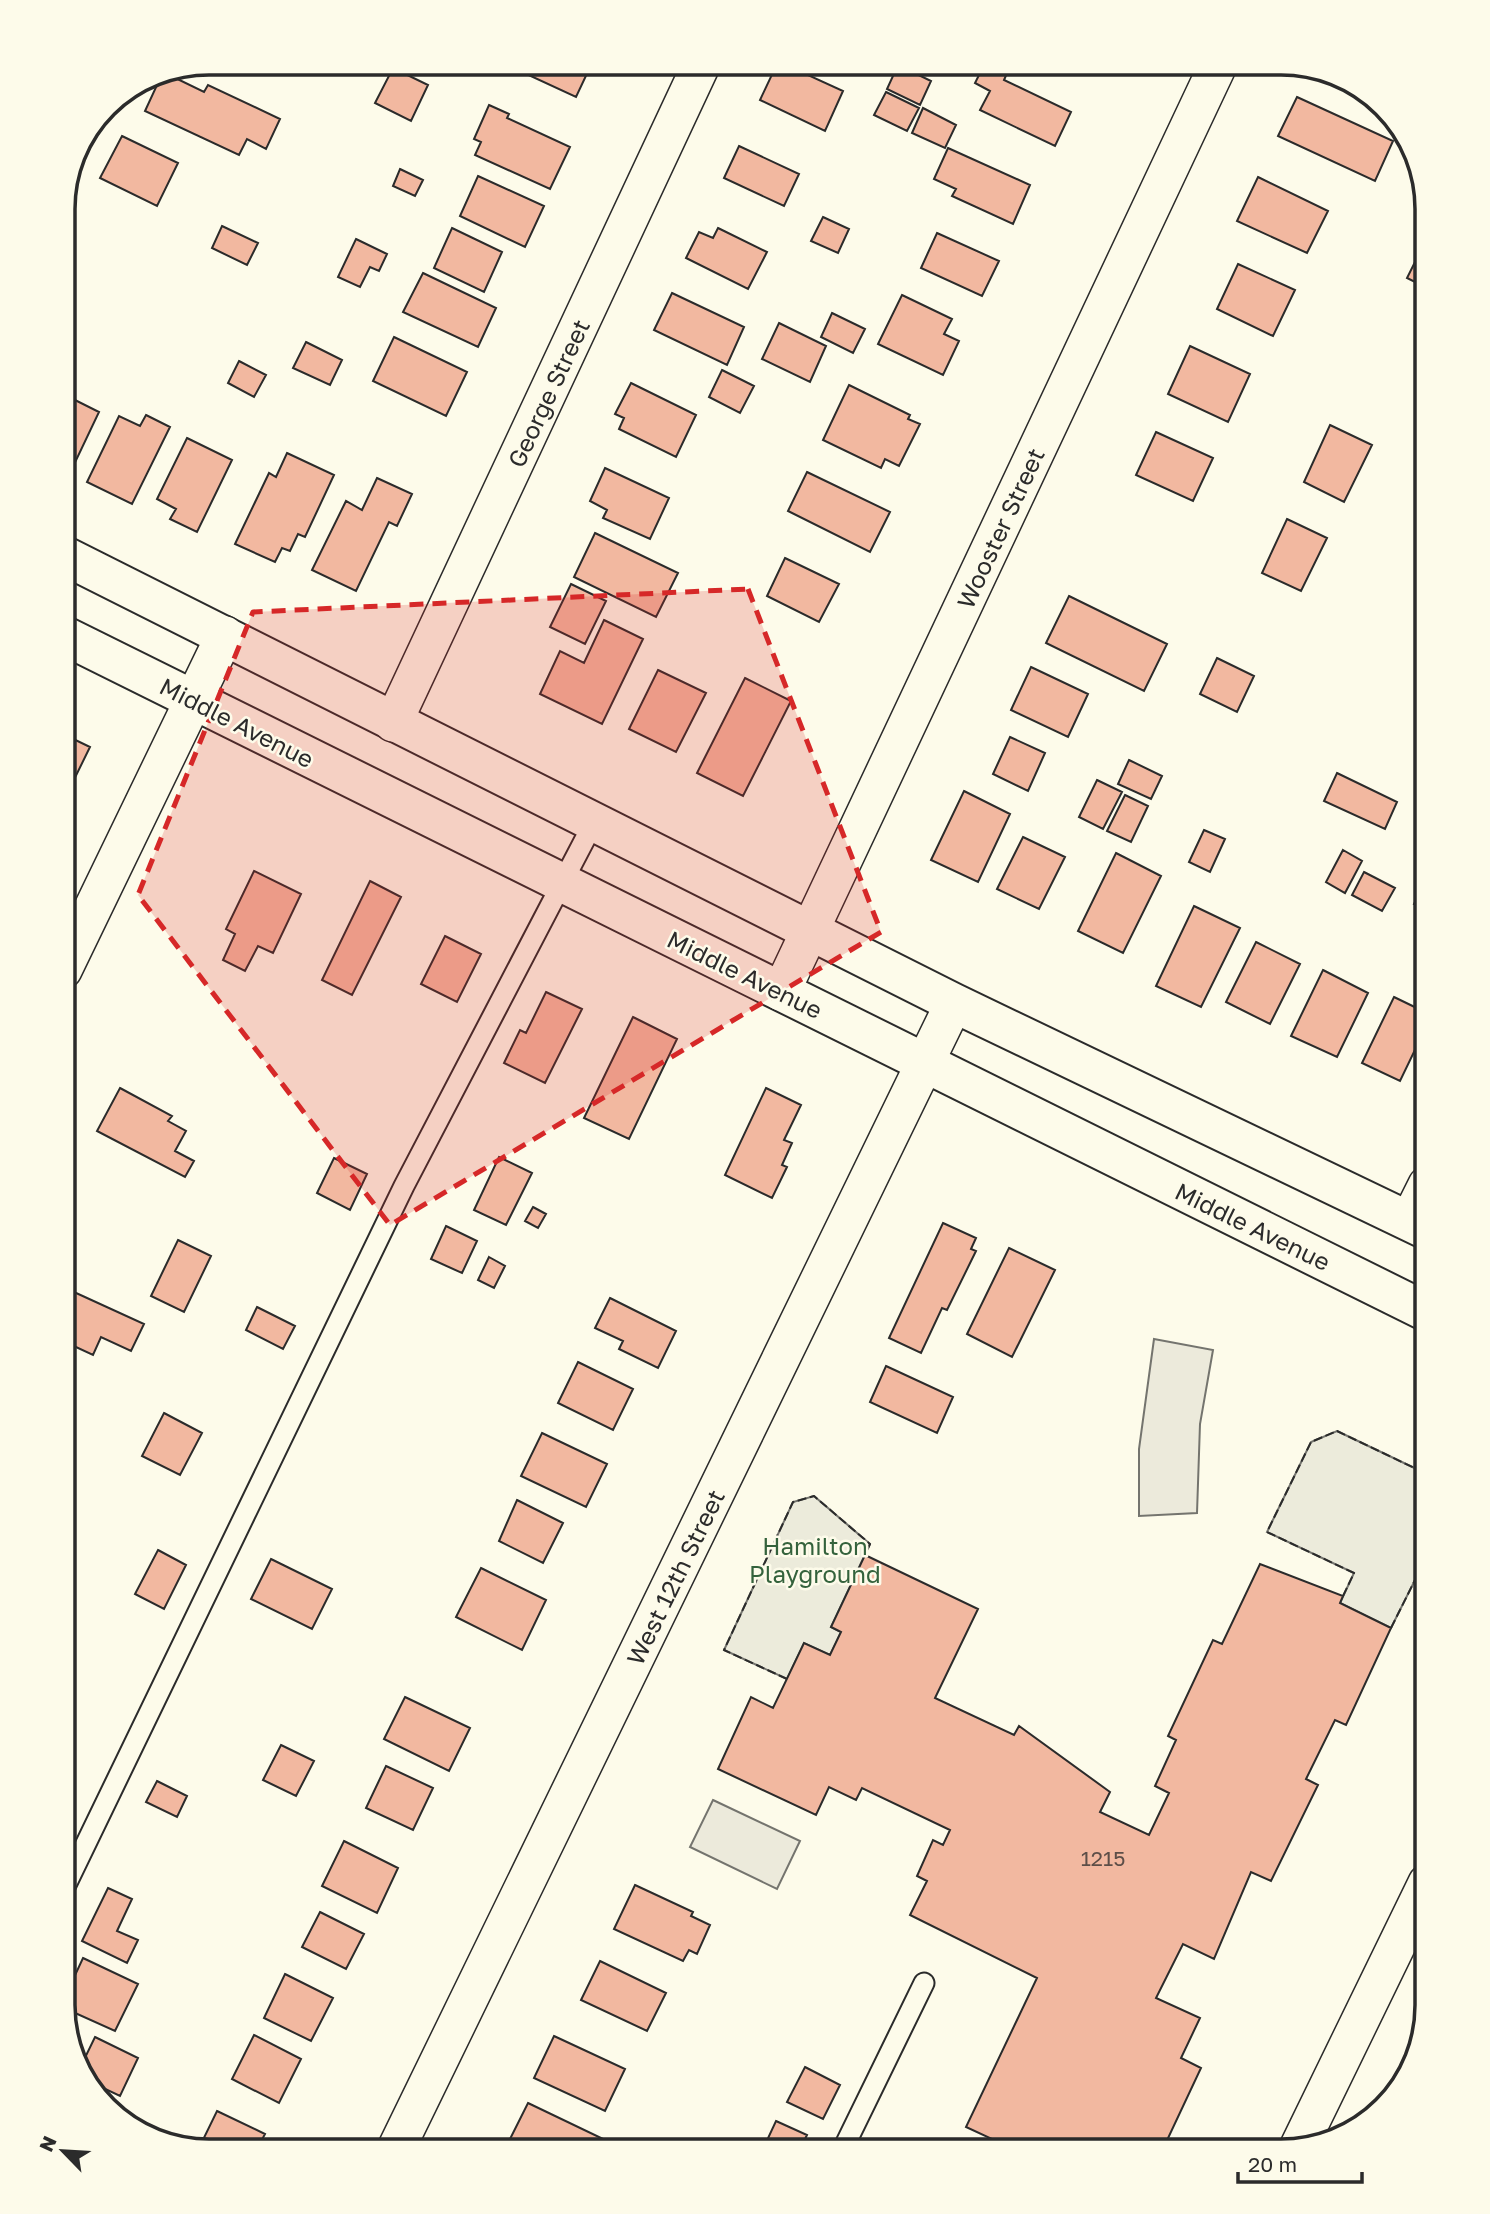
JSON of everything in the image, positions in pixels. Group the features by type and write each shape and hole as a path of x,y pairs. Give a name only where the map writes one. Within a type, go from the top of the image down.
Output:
{"main road":[{"path":"76,561 225,635 393,723 596,820 954,1003 1415,1224"},
{"name":"Middle Avenue","path":"76,641 1415,1306"}],"street":[{"name":"George Street","path":"393,723 696,76"},
{"name":"Wooster Street","path":"781,992 1213,76"},
{"path":"76,945 225,635"},
{"name":"West 12th Street","path":"401,2138 954,1003"},
{"path":"1304,2137 1415,1908"}],"lane":[{"path":"75,1866 404,1186 596,820"},
{"path":"848,2139 924,1983"}],"highlighted area":[{"path":"748,589 881,932 390,1225 138,895 253,612"}],"green space":[{"path":"1337,1431 1415,1468 1415,1580 1391,1628 1340,1603 1354,1573 1267,1532 1311,1442"},
{"name":"Hamilton Playground","path":"814,1496 870,1544 831,1627 841,1632 830,1655 804,1643 787,1679 724,1650 793,1502"}],"shaded area":[{"path":"1154,1339 1213,1350 1200,1424 1197,1513 1139,1516 1139,1449"},
{"path":"713,1800 800,1841 777,1889 690,1847"}],"building":[{"path":"389,76 409,76 428,85 411,121 375,103"},
{"path":"531,76 586,76 576,97"},
{"path":"771,76 810,76 843,91 825,131 760,100"},
{"path":"893,76 921,76 931,81 920,105 887,89"},
{"path":"978,76 1006,76 1004,80 1071,112 1055,146 980,110 990,91 975,83"},
{"path":"178,79 204,92 208,85 280,119 266,149 247,139 239,155 145,111 157,86"},
{"path":"886,92 919,108 907,131 874,115"},
{"path":"1297,97 1393,141 1375,181 1278,136"},
{"path":"489,105 509,114 507,118 570,147 550,189 475,155 481,142 474,139"},
{"path":"923,108 956,125 945,148 912,133"},
{"path":"122,136 178,163 157,206 100,178"},
{"path":"739,146 799,174 784,206 724,178"},
{"path":"948,148 1030,185 1013,224 952,196 956,189 934,179"},
{"path":"400,169 423,180 415,196 393,186"},
{"path":"478,176 544,206 525,247 460,216"},
{"path":"1258,177 1328,211 1307,253 1237,221"},
{"path":"823,217 849,229 838,253 811,241"},
{"path":"222,226 258,243 247,265 212,248"},
{"path":"452,228 502,252 484,292 434,268"},
{"path":"718,228 767,252 748,289 686,258 699,232 713,238"},
{"path":"937,233 999,261 982,296 921,268"},
{"path":"356,239 387,254 379,271 370,267 360,287 338,277"},
{"path":"1415,262 1415,282 1407,278"},
{"path":"1238,264 1295,290 1273,336 1217,309"},
{"path":"423,273 496,308 478,347 403,312"},
{"path":"672,293 744,327 727,365 654,330"},
{"path":"902,295 952,319 944,334 959,341 943,375 878,344"},
{"path":"832,313 865,329 853,353 821,337"},
{"path":"779,323 826,346 810,382 762,359"},
{"path":"394,337 467,372 446,416 373,381"},
{"path":"306,342 342,360 330,385 293,368"},
{"path":"1190,346 1250,374 1228,422 1168,394"},
{"path":"239,361 266,375 254,397 228,383"},
{"path":"722,370 754,386 740,413 709,397"},
{"path":"631,383 696,415 676,457 619,429 624,418 615,414"},
{"path":"849,385 910,415 908,419 920,424 899,466 885,459 881,468 823,440"},
{"path":"76,400 99,412 76,461"},
{"path":"146,415 170,427 132,504 87,482 119,416 140,426"},
{"path":"1330,425 1372,445 1344,502 1304,482"},
{"path":"1156,432 1213,458 1193,501 1136,475"},
{"path":"187,438 232,460 197,532 170,519 176,509 157,499"},
{"path":"287,453 334,475 305,537 298,534 290,551 282,548 275,562 235,544 269,473 276,477"},
{"path":"605,468 669,498 650,539 603,518 607,510 590,501"},
{"path":"807,472 890,512 870,552 788,511"},
{"path":"377,478 412,494 397,526 389,522 356,591 312,570 346,501 362,510"},
{"path":"1287,519 1327,538 1301,591 1262,573"},
{"path":"595,533 678,573 656,617 574,577"},
{"path":"785,558 839,584 819,622 767,596"},
{"path":"571,584 606,601 585,644 550,627"},
{"path":"1069,596 1167,644 1144,691 1046,643"},
{"path":"604,620 643,639 602,724 540,694 560,651 584,663"},
{"path":"1217,658 1254,676 1237,712 1200,694"},
{"path":"1031,667 1088,694 1068,737 1011,710"},
{"path":"658,670 706,693 676,752 629,729"},
{"path":"745,678 791,701 743,796 697,773"},
{"path":"1010,737 1045,753 1028,791 993,774"},
{"path":"76,740 90,747 76,776"},
{"path":"1129,760 1162,776 1151,799 1118,784"},
{"path":"1337,773 1397,802 1385,829 1324,801"},
{"path":"1097,780 1122,792 1103,829 1079,817"},
{"path":"964,791 1010,814 978,882 931,860"},
{"path":"1125,795 1148,806 1131,842 1107,831"},
{"path":"1204,830 1225,839 1210,872 1189,862"},
{"path":"1023,837 1065,857 1039,909 997,889"},
{"path":"1343,850 1362,861 1345,893 1326,882"},
{"path":"1116,853 1161,876 1123,953 1078,931"},
{"path":"254,871 301,894 273,953 258,946 245,971 223,960 235,934 226,929"},
{"path":"1364,872 1395,888 1382,911 1352,895"},
{"path":"370,881 401,897 352,995 322,980"},
{"path":"1194,906 1240,928 1201,1007 1156,986"},
{"path":"445,936 481,954 457,1002 421,984"},
{"path":"1256,942 1300,964 1270,1024 1226,1002"},
{"path":"1323,970 1368,993 1337,1057 1291,1036"},
{"path":"546,992 582,1009 545,1083 504,1063 520,1030 526,1033"},
{"path":"1394,997 1415,1007 1415,1050 1400,1081 1362,1063"},
{"path":"633,1017 677,1039 629,1139 584,1118"},
{"path":"120,1088 172,1116 168,1121 186,1131 175,1151 194,1161 185,1177 97,1131"},
{"path":"766,1088 801,1105 784,1140 792,1143 782,1165 787,1167 772,1198 725,1175"},
{"path":"499,1157 532,1173 506,1225 474,1210"},
{"path":"334,1158 367,1174 350,1210 317,1193"},
{"path":"533,1207 546,1214 538,1228 525,1221"},
{"path":"943,1223 976,1238 971,1249 976,1251 947,1310 942,1308 921,1353 889,1338"},
{"path":"446,1226 477,1241 462,1273 431,1259"},
{"path":"178,1240 211,1256 184,1312 151,1296"},
{"path":"1009,1248 1055,1270 1012,1357 967,1334"},
{"path":"489,1257 505,1266 494,1288 478,1280"},
{"path":"75,1293 144,1324 131,1351 101,1337 93,1355 75,1347"},
{"path":"610,1298 676,1331 658,1368 619,1349 623,1341 595,1328"},
{"path":"257,1307 295,1326 283,1349 246,1330"},
{"path":"578,1362 633,1389 613,1430 558,1403"},
{"path":"886,1366 953,1397 937,1433 870,1402"},
{"path":"164,1413 202,1433 180,1475 142,1456"},
{"path":"542,1433 607,1464 586,1507 521,1476"},
{"path":"517,1500 563,1523 543,1563 499,1541"},
{"path":"158,1550 186,1565 164,1609 135,1594"},
{"path":"865,1555 978,1609 935,1698 1014,1735 1019,1726 1110,1792 1100,1812 1149,1835 1169,1793 1155,1786 1176,1740 1168,1736 1213,1640 1222,1644 1260,1564 1343,1596 1340,1603 1391,1628 1346,1725 1335,1720 1306,1779 1318,1785 1271,1881 1251,1872 1214,1959 1183,1944 1156,1998 1200,2018 1181,2058 1201,2068 1168,2139 991,2139 966,2127 1037,1978 910,1915 927,1881 917,1876 933,1840 943,1845 950,1830 862,1788 856,1800 829,1787 816,1815 718,1769 751,1697 773,1708 804,1643 830,1655 841,1632 831,1627"},
{"path":"271,1559 332,1589 312,1629 251,1599"},
{"path":"481,1568 546,1600 522,1650 456,1617"},
{"path":"405,1697 470,1728 449,1771 384,1739"},
{"path":"281,1745 314,1761 296,1796 263,1780"},
{"path":"386,1766 433,1788 413,1830 366,1808"},
{"path":"157,1781 187,1796 177,1817 146,1802"},
{"path":"344,1841 398,1868 377,1913 322,1886"},
{"path":"635,1885 693,1912 691,1916 710,1925 697,1954 689,1950 683,1961 614,1929"},
{"path":"108,1888 132,1899 117,1931 138,1940 127,1963 82,1941"},
{"path":"320,1912 364,1934 346,1969 302,1947"},
{"path":"83,1958 138,1984 115,2031 75,2013 75,1975"},
{"path":"600,1961 666,1993 647,2031 581,2000"},
{"path":"285,1974 333,1998 311,2041 264,2018"},
{"path":"254,2035 301,2059 279,2103 232,2079"},
{"path":"554,2036 625,2069 605,2111 534,2078"},
{"path":"95,2037 138,2058 120,2096 105,2089 85,2057"},
{"path":"805,2067 840,2085 823,2119 787,2102"},
{"path":"528,2103 602,2138 510,2138"},
{"path":"217,2111 265,2134 263,2138 204,2138"},
{"path":"776,2121 807,2135 805,2139 768,2139"}],"fence":[{"path":"1343,1596 1354,1573 1267,1532 1311,1442 1337,1431 1415,1468"},
{"path":"787,1679 724,1650 793,1502 814,1496 870,1544 865,1555"},
{"path":"1391,1628 1415,1580"}]}
